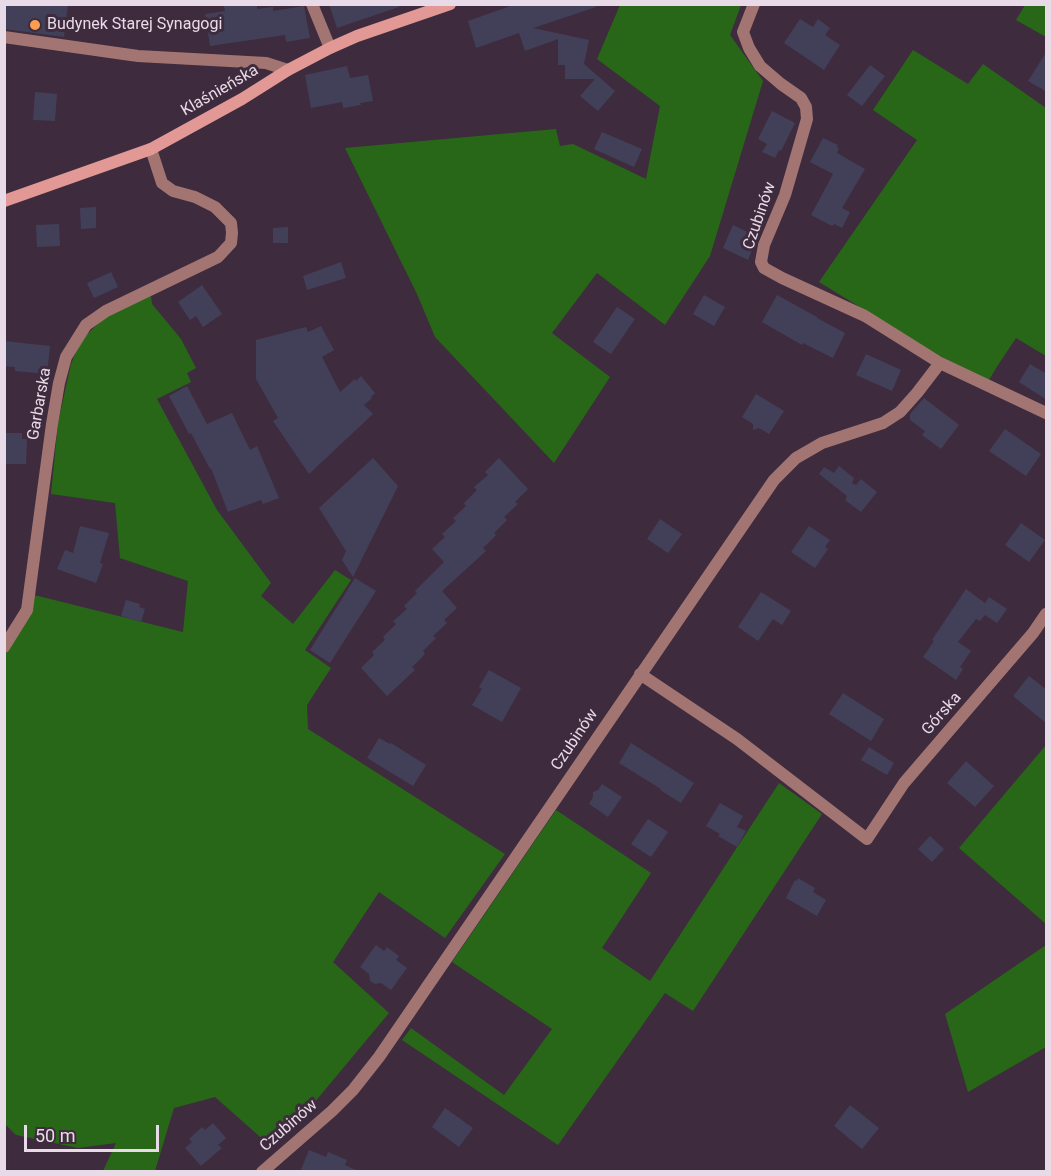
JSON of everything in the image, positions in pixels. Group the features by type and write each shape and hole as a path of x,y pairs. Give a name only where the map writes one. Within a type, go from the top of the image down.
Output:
{"street":[{"path":"312,4 330,48"},
{"name":"Klaśnieńska","path":"4,201 151,149 330,48 357,36 450,4"},
{"name":"Czubinów","path":"754,4 743,32 748,48 760,66 801,98 806,107 807,119 785,195 764,245 761,262 764,268 865,316 940,363 1047,413"},
{"path":"4,37 138,56 266,63 288,70"},
{"name":"Garbarska","path":"4,648 27,610 52,424 66,357 86,325 106,311 218,257 231,243 231,223 215,207 195,197 173,191 162,183 151,149"},
{"name":"Czubinów","path":"262,1172 332,1111 353,1090 379,1057 774,480 796,458 822,443 884,423 900,412 918,393 940,363"},
{"name":"Górska","path":"640,674 737,739 867,839 904,783 1047,614"}],"green space":[{"path":"620,5 741,5 730,35 763,81 710,256 665,325 597,273 552,333 610,377 554,463 435,337 417,294 345,148 556,129 560,146 573,144 646,179 660,106 597,59"},
{"path":"1025,5 1046,5 1046,37 1016,20"},
{"path":"913,50 968,84 983,64 1046,108 1046,356 1016,338 989,380 948,361 819,282 917,140 873,110"},
{"path":"151,296 152,304 181,339 196,368 187,373 191,382 157,399 217,510 271,583 261,596 293,624 335,570 351,580 305,650 331,668 307,705 308,729 505,854 445,938 379,892 333,962 389,1013 304,1115 267,1143 215,1097 174,1108 155,1171 103,1171 116,1143 78,1148 16,1135 5,1124 4,656 31,612 34,595 183,632 188,581 120,558 115,503 51,494 58,423 71,364 81,340 105,317"},
{"path":"1046,745 1046,924 959,848"},
{"path":"779,783 822,814 693,1011 665,993 558,1145 402,1040 411,1028 504,1095 552,1029 452,962 556,810 651,873 602,948 650,981"},
{"path":"1046,945 1046,1047 968,1092 945,1014"}],"building":[{"name":"Budynek Starej Synagogi","path":"6,4 68,4 64,37 4,29"},
{"path":"257,4 257,9 273,7 273,11 304,6 310,38 286,42 285,35 210,46 205,14 225,11 224,6"},
{"path":"329,4 399,4 399,7 337,28"},
{"path":"516,4 596,4 596,7 533,28 589,40 584,64 615,91 598,111 580,96 595,79 565,79 565,65 558,65 558,39 525,51 519,33 476,48 468,21"},
{"path":"800,19 813,27 818,19 830,28 825,35 840,45 824,70 784,43"},
{"path":"1047,51 1047,92 1028,81"},
{"path":"870,65 885,76 862,106 847,95"},
{"path":"347,66 350,78 368,75 373,101 343,108 342,102 311,108 305,75"},
{"path":"35,92 57,94 55,121 33,120"},
{"path":"772,111 795,123 775,158 762,152 767,144 758,139"},
{"path":"602,132 642,149 634,167 594,149"},
{"path":"823,138 838,145 837,153 865,169 842,208 850,212 842,228 834,224 832,226 811,215 833,174 810,162"},
{"path":"96,207 96,228 81,229 80,208"},
{"path":"59,224 60,246 37,247 36,225"},
{"path":"733,225 758,237 748,260 723,248"},
{"path":"288,227 288,243 273,243 273,228"},
{"path":"341,262 346,278 307,290 303,276"},
{"path":"111,272 118,287 94,298 87,283"},
{"path":"202,285 222,314 203,327 196,316 190,320 178,302"},
{"path":"704,295 725,307 714,326 693,314"},
{"path":"777,295 845,333 833,358 803,343 802,345 762,322"},
{"path":"617,307 635,319 611,354 593,342"},
{"path":"321,326 334,350 322,357 340,392 361,376 375,393 364,405 373,414 309,474 273,421 278,418 256,379 256,340 306,327 308,332"},
{"path":"4,341 50,346 47,374 15,371 15,367 4,366"},
{"path":"866,354 901,370 892,391 856,375"},
{"path":"1030,364 1047,374 1047,400 1019,382"},
{"path":"187,386 207,424 232,413 250,450 257,446 279,498 263,504 261,500 228,512 211,468 191,433 189,434 169,396"},
{"path":"756,394 784,411 769,434 759,428 753,430 753,424 742,417"},
{"path":"924,398 959,425 941,449 922,435 925,431 910,420 910,414"},
{"path":"1005,429 1041,454 1026,476 989,451"},
{"path":"4,433 22,433 22,439 27,439 26,464 4,464"},
{"path":"373,458 398,486 353,577 342,560 346,551 319,508"},
{"path":"499,458 528,489 515,502 518,504 504,517 507,520 494,533 496,535 483,548 486,551 442,591 457,608 444,620 447,623 433,636 436,638 412,667 415,670 387,696 361,668 374,655 372,652 385,640 383,637 396,624 393,621 407,609 404,606 417,593 415,591 444,562 432,549 445,537 442,534 456,521 453,518 466,506 464,503 477,490 474,487 488,475 485,472"},
{"path":"839,466 854,478 852,483 856,485 861,479 877,492 861,512 845,500 847,496 819,474 824,467 834,473"},
{"path":"660,519 682,534 668,553 647,539"},
{"path":"1021,523 1045,540 1029,562 1005,545"},
{"path":"80,526 109,533 100,563 103,564 96,583 57,569 65,550 73,553"},
{"path":"809,526 830,540 825,547 828,549 815,568 791,552"},
{"path":"355,578 376,591 330,663 310,650"},
{"path":"966,589 985,603 989,597 1007,609 997,623 985,615 980,621 976,619 958,642 971,651 960,667 963,669 956,680 923,657"},
{"path":"761,592 791,611 782,625 773,619 758,641 738,627"},
{"path":"126,600 140,604 139,607 145,609 141,622 121,616"},
{"path":"489,670 521,688 502,722 472,705 482,689 479,687"},
{"path":"1029,676 1047,690 1047,724 1013,696"},
{"path":"843,693 884,719 871,741 829,714"},
{"path":"379,738 426,765 413,786 367,758"},
{"path":"631,743 694,783 681,803 619,763"},
{"path":"869,747 894,763 887,775 861,760"},
{"path":"966,761 994,786 975,807 947,783"},
{"path":"602,784 622,797 608,817 589,804 593,792 598,790"},
{"path":"720,803 743,816 737,827 746,831 737,847 706,826"},
{"path":"648,819 668,832 651,857 631,844"},
{"path":"930,836 944,849 932,862 918,849"},
{"path":"798,878 815,888 813,892 826,900 817,916 786,898"},
{"path":"376,945 384,951 387,947 399,956 396,960 407,968 391,990 381,983 375,984 370,981 369,974 360,967"},
{"path":"850,1105 879,1128 862,1149 834,1126"},
{"path":"445,1108 473,1128 459,1147 432,1127"},
{"path":"213,1123 226,1138 218,1145 222,1148 201,1166 185,1148 192,1142 189,1139 202,1127 205,1130"},
{"path":"309,1150 326,1157 328,1152 347,1160 345,1165 360,1172 300,1172"}],"place":[{"name":"Budynek Starej Synagogi","path":"35,25"}]}
